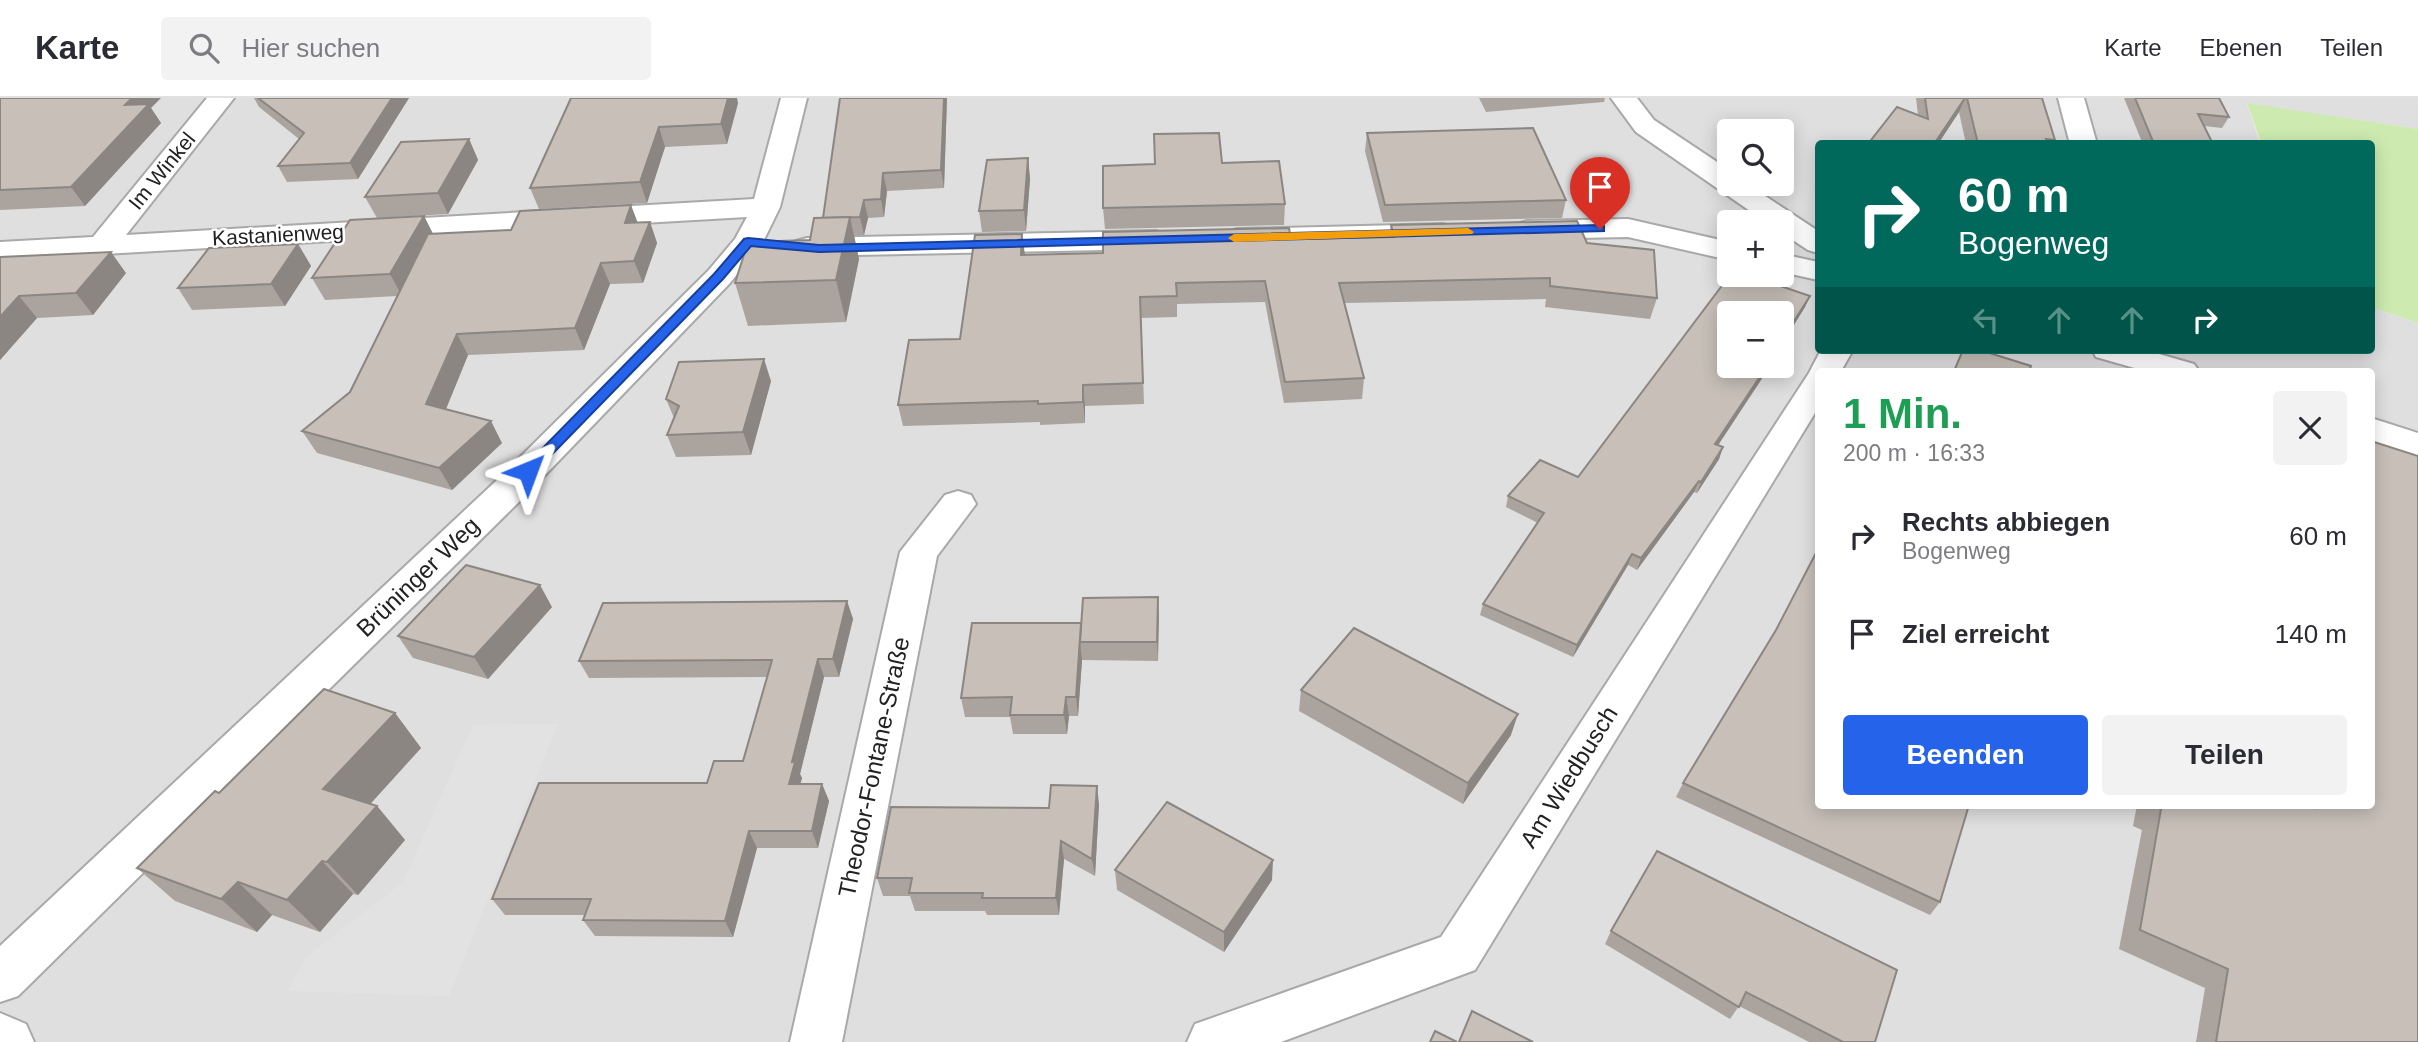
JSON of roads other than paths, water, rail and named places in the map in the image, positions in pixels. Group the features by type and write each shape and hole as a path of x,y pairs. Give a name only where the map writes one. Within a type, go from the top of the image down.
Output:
{"street":[{"name":"Im Winkel","path":"103,244 221,98"},
{"name":"Brüninger Weg","path":"0,979 509,490 719,276 768,244 766,207 794,98"},
{"path":"1624,98 1645,126 1717,176"},
{"path":"2071,98 2083,140"},
{"path":"1747,196 1815,242"},
{"name":"Kastanienweg","path":"0,251 766,207"},
{"path":"768,244 819,248 1628,228 1717,248"},
{"path":"1794,266 1815,270"},
{"path":"2126,354 2172,368"},
{"name":"Am Wiedbusch","path":"1213,1042 1458,954 1815,386"},
{"path":"2375,430 2418,445"},
{"name":"Theodor-Fontane-Straße","path":"816,1042 919,552 958,504"},
{"path":"0,1038 8,1042"}]}
